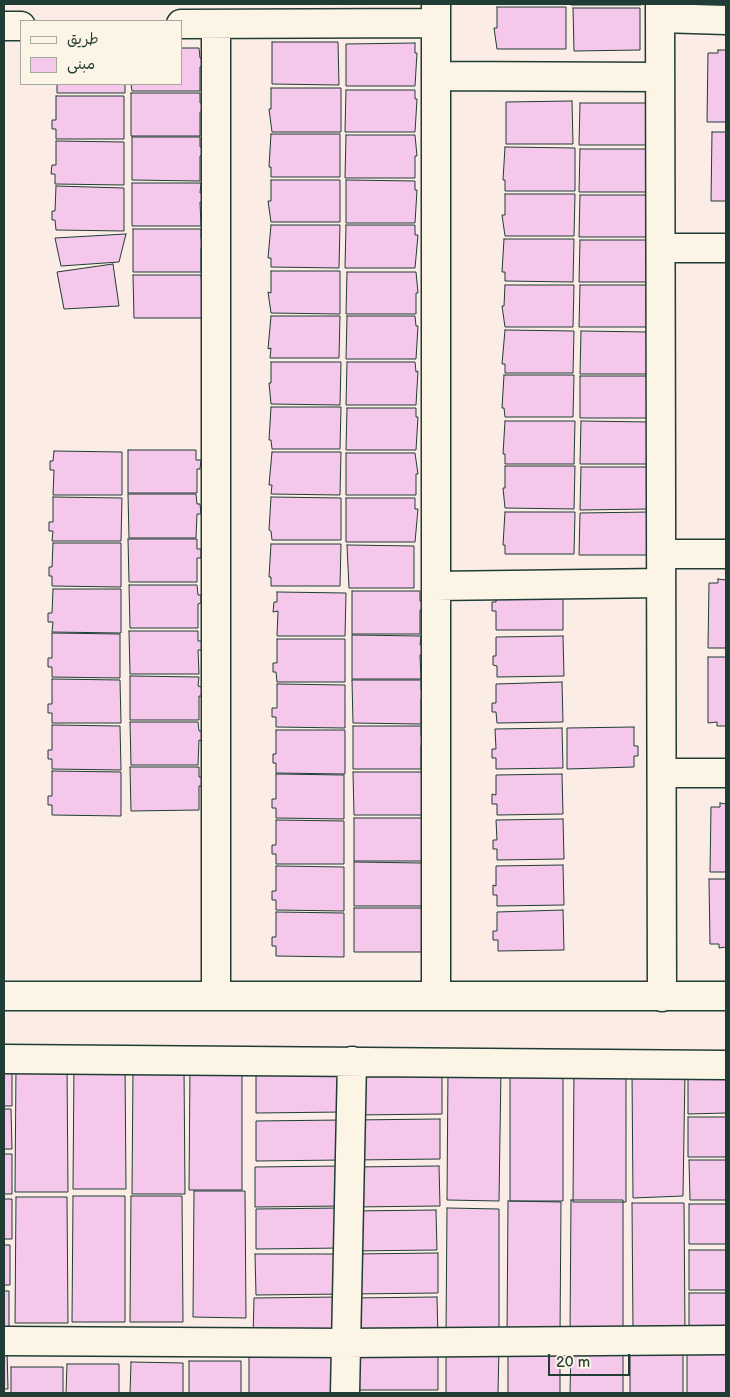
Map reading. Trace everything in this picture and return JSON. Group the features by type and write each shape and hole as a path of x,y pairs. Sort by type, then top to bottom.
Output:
{"street":[{"path":"662,997 660,11 726,20"},
{"path":"182,24 436,13 436,996"},
{"path":"216,24 216,995"},
{"path":"4,26 20,26"},
{"path":"436,76 660,77"},
{"path":"661,248 726,248"},
{"path":"661,554 726,554"},
{"path":"436,586 661,583"},
{"path":"662,773 726,773"},
{"path":"4,996 726,996"},
{"path":"4,1059 726,1065"},
{"path":"345,1393 352,1061"},
{"path":"4,1341 345,1343 726,1340"}],"building":[{"path":"641,4 641,5 571,5"},
{"path":"497,7 566,7 566,49 497,49 494,28 497,28"},
{"path":"573,8 640,8 640,50 574,51"},
{"path":"272,42 338,42 339,85 272,84"},
{"path":"415,43 415,53 417,53 415,86 346,86 346,44"},
{"path":"182,48 199,48 200,58 203,58 203,67 200,67 200,91 132,91 131,85 182,85"},
{"path":"718,50 726,50 726,122 707,122 708,53 718,53"},
{"path":"57,85 125,85 125,93 57,93"},
{"path":"271,88 341,88 341,132 272,132 269,109 271,109"},
{"path":"346,90 415,90 415,99 417,99 415,132 345,132"},
{"path":"131,93 200,93 200,103 204,103 204,112 200,112 200,136 131,136"},
{"path":"56,96 124,96 124,139 56,139 56,129 52,129 52,120 56,120"},
{"path":"572,101 573,144 506,144 506,102"},
{"path":"580,103 649,103 649,145 579,145"},
{"path":"712,132 726,132 726,201 711,201"},
{"path":"271,134 340,134 340,177 271,177 271,167 269,167"},
{"path":"346,135 415,135 417,156 415,156 415,178 345,178"},
{"path":"132,137 200,137 200,147 204,147 204,156 200,156 200,181 132,180"},
{"path":"56,141 124,142 124,185 55,184 55,174 51,174 52,165 56,165"},
{"path":"505,147 575,148 575,191 505,191 505,180 503,180"},
{"path":"580,149 649,149 649,192 579,192"},
{"path":"271,180 340,180 340,222 271,222 268,201 271,201"},
{"path":"346,180 415,181 415,190 417,190 415,223 346,223"},
{"path":"132,183 201,183 200,193 204,193 204,202 200,202 201,226 132,226"},
{"path":"56,186 124,188 124,231 56,230 55,220 52,220 52,211 55,211"},
{"path":"505,194 575,194 574,236 505,236 502,215 505,215"},
{"path":"580,195 649,195 649,237 579,237"},
{"path":"271,225 340,225 339,268 271,267 271,258 268,258"},
{"path":"346,225 415,225 415,235 418,235 415,268 345,268"},
{"path":"133,229 201,229 201,239 205,239 205,248 201,248 201,272 133,272"},
{"path":"126,234 119,262 61,266 55,238"},
{"path":"504,239 574,239 573,282 505,281 505,272 502,272"},
{"path":"580,240 649,240 649,282 579,282"},
{"path":"113,264 119,306 64,309 57,272"},
{"path":"271,271 340,271 340,314 271,313 268,292 271,293"},
{"path":"347,272 416,272 418,293 416,293 416,314 346,314"},
{"path":"133,275 201,275 202,285 205,284 205,293 202,294 202,318 134,318"},
{"path":"505,285 574,285 573,327 505,327 502,306 504,306"},
{"path":"580,285 649,285 649,327 579,327"},
{"path":"271,316 340,316 339,358 270,358 271,348 268,349"},
{"path":"347,316 415,316 416,326 418,326 416,359 346,359"},
{"path":"505,330 574,331 573,373 505,373 505,364 502,364"},
{"path":"581,331 649,332 650,374 580,374"},
{"path":"271,362 341,362 340,405 271,404 269,383 271,383"},
{"path":"347,362 415,362 416,372 418,371 416,405 346,405"},
{"path":"504,375 574,375 573,417 505,417 504,408 502,408"},
{"path":"580,376 649,376 649,418 580,418"},
{"path":"271,407 341,407 340,449 272,449 271,440 269,440"},
{"path":"347,408 416,408 416,417 418,417 416,450 346,450"},
{"path":"505,421 575,421 574,464 505,464 505,454 503,454"},
{"path":"581,421 649,422 650,464 580,464"},
{"path":"128,450 196,450 196,460 201,460 200,469 197,469 197,493 128,493"},
{"path":"54,451 122,452 122,495 53,495 54,470 50,470 50,461 53,461"},
{"path":"272,452 341,452 340,495 271,494 272,485 269,485"},
{"path":"346,453 415,453 418,474 416,474 416,495 346,495"},
{"path":"505,466 575,466 574,509 505,508 503,488 505,488"},
{"path":"581,467 650,467 650,509 580,510"},
{"path":"128,494 196,494 201,514 197,514 196,538 129,538"},
{"path":"53,497 122,498 121,541 52,541 53,531 49,531 49,522 53,522"},
{"path":"271,497 341,498 341,540 272,540 271,531 269,530"},
{"path":"346,498 415,498 415,509 418,509 415,542 346,542"},
{"path":"505,512 575,512 574,554 505,554 505,545 503,545"},
{"path":"649,512 649,555 579,555 580,513"},
{"path":"128,539 197,539 197,549 201,549 201,558 197,558 197,582 129,582"},
{"path":"53,543 121,543 121,587 52,586 52,576 49,576 49,567 52,567"},
{"path":"271,544 341,544 340,586 271,586 271,577 269,577"},
{"path":"347,545 414,546 414,588 349,588"},
{"path":"718,579 726,580 726,648 708,648 709,583 718,583"},
{"path":"129,585 197,585 198,595 201,595 201,603 198,604 198,628 130,628"},
{"path":"53,589 121,589 121,633 52,632 53,622 48,622 48,613 52,613"},
{"path":"563,590 563,630 496,630 496,611 492,611 492,602 496,602 496,591"},
{"path":"352,591 420,591 420,601 424,601 424,610 420,610 420,634 352,634"},
{"path":"277,592 346,593 345,636 277,636 278,611 273,612 274,602 277,602"},
{"path":"129,631 198,631 198,641 202,641 202,650 198,650 199,674 130,674"},
{"path":"52,633 120,634 120,678 52,677 52,667 48,667 48,658 52,658"},
{"path":"352,635 421,636 420,645 424,646 425,655 420,655 421,679 352,679"},
{"path":"563,636 564,676 497,677 497,666 493,665 493,656 496,656 496,637"},
{"path":"277,639 345,639 345,682 277,682 276,672 273,672 273,663 277,663"},
{"path":"708,657 726,657 726,726 717,726 717,722 708,723"},
{"path":"130,676 199,677 198,686 202,687 202,696 199,696 199,720 130,720"},
{"path":"52,679 120,680 121,723 52,723 52,713 48,713 48,704 52,704"},
{"path":"352,680 421,680 421,690 425,690 425,699 421,699 421,724 353,723"},
{"path":"562,682 563,722 497,723 496,712 492,712 492,703 496,703 496,684"},
{"path":"277,684 345,685 345,728 276,727 276,717 272,717 272,708 277,708"},
{"path":"130,722 198,722 199,731 202,731 202,741 199,740 198,765 131,765"},
{"path":"52,725 120,726 121,770 52,769 52,759 48,759 48,750 52,750"},
{"path":"353,726 421,726 421,736 425,735 425,745 421,745 421,769 353,769"},
{"path":"634,727 634,746 638,746 638,756 634,756 634,767 567,769 567,728"},
{"path":"562,728 563,768 496,769 496,758 492,758 492,749 496,749 495,729"},
{"path":"276,730 345,730 345,774 276,773 276,763 273,763 273,754 276,754"},
{"path":"130,767 199,767 199,777 202,777 202,786 199,786 199,810 131,811"},
{"path":"52,771 121,772 121,816 52,815 52,805 48,805 48,796 52,796"},
{"path":"353,772 422,772 422,782 426,782 426,791 422,791 422,815 354,815"},
{"path":"276,774 344,775 344,819 276,818 276,808 272,808 272,799 276,799"},
{"path":"562,774 563,814 497,815 497,804 492,804 492,794 496,795 496,775"},
{"path":"720,803 726,804 726,872 710,872 711,807 720,807"},
{"path":"354,818 422,818 422,828 426,828 422,861 354,861"},
{"path":"563,819 564,859 497,860 497,849 493,849 493,840 497,840 496,820"},
{"path":"276,820 344,821 344,864 276,864 276,854 272,854 272,845 276,845"},
{"path":"354,862 422,863 422,906 354,906"},
{"path":"563,865 564,905 497,906 497,895 493,895 493,885 496,886 496,866"},
{"path":"276,866 344,867 344,911 276,910 276,900 272,900 272,891 276,891"},
{"path":"709,879 726,879 726,947 719,948 719,944 710,944"},
{"path":"354,908 423,908 422,952 354,952"},
{"path":"563,910 564,950 498,951 498,940 493,940 493,931 497,931 497,912"},
{"path":"276,912 344,913 344,957 276,956 276,946 272,946 272,937 276,937"},
{"path":"74,1063 125,1063 126,1189 73,1189"},
{"path":"190,1064 242,1064 242,1190 189,1190"},
{"path":"4,1066 12,1066 12,1106 4,1106"},
{"path":"16,1066 67,1066 68,1192 15,1192"},
{"path":"510,1067 563,1067 563,1201 510,1201"},
{"path":"133,1068 184,1068 185,1194 132,1194"},
{"path":"574,1068 626,1068 626,1202 573,1202"},
{"path":"501,1069 499,1201 447,1200 448,1070"},
{"path":"632,1071 685,1071 683,1196 633,1198"},
{"path":"342,1072 342,1112 256,1113 256,1073"},
{"path":"726,1073 726,1113 688,1114 688,1074"},
{"path":"442,1074 442,1114 356,1115 355,1075"},
{"path":"4,1109 11,1109 12,1149 4,1149"},
{"path":"688,1117 726,1117 726,1157 688,1157"},
{"path":"440,1119 440,1159 354,1160 353,1120"},
{"path":"343,1120 343,1160 256,1161 256,1121"},
{"path":"4,1154 12,1154 12,1194 4,1194"},
{"path":"689,1160 726,1160 726,1200 690,1200"},
{"path":"342,1166 342,1206 255,1207 255,1167"},
{"path":"439,1166 440,1206 353,1207 353,1167"},
{"path":"194,1191 245,1191 246,1318 193,1317"},
{"path":"73,1196 125,1196 125,1322 72,1322"},
{"path":"131,1196 182,1196 183,1322 130,1322"},
{"path":"16,1197 67,1197 68,1323 15,1323"},
{"path":"4,1199 12,1199 12,1239 4,1239"},
{"path":"571,1200 623,1200 623,1334 570,1334"},
{"path":"508,1201 561,1202 560,1336 507,1336"},
{"path":"632,1203 684,1203 685,1332 633,1331"},
{"path":"689,1204 726,1204 726,1244 689,1244"},
{"path":"342,1208 343,1248 256,1249 256,1209"},
{"path":"447,1208 499,1209 499,1335 446,1334"},
{"path":"436,1210 437,1250 350,1251 350,1211"},
{"path":"4,1245 10,1245 10,1285 4,1285"},
{"path":"689,1250 726,1250 726,1290 689,1290"},
{"path":"438,1253 438,1293 351,1294 351,1254"},
{"path":"255,1254 342,1254 342,1294 256,1295"},
{"path":"4,1291 9,1291 9,1331 4,1331"},
{"path":"689,1293 726,1293 726,1332 689,1333"},
{"path":"340,1297 340,1337 253,1338 254,1298"},
{"path":"437,1297 438,1337 351,1338 350,1298"},
{"path":"446,1348 499,1348 498,1393 446,1393"},
{"path":"4,1349 7,1349 8,1389 4,1389"},
{"path":"508,1349 560,1349 560,1393 508,1393"},
{"path":"571,1349 623,1350 623,1393 570,1393"},
{"path":"351,1350 438,1350 438,1390 351,1390"},
{"path":"630,1352 683,1352 683,1393 630,1393"},
{"path":"687,1353 726,1353 726,1393 687,1393"},
{"path":"249,1356 335,1356 336,1393 249,1393"},
{"path":"189,1361 241,1361 241,1393 189,1393"},
{"path":"131,1362 183,1363 183,1393 130,1393"},
{"path":"67,1364 119,1364 119,1393 66,1393"},
{"path":"11,1367 63,1367 63,1393 11,1393"}]}
